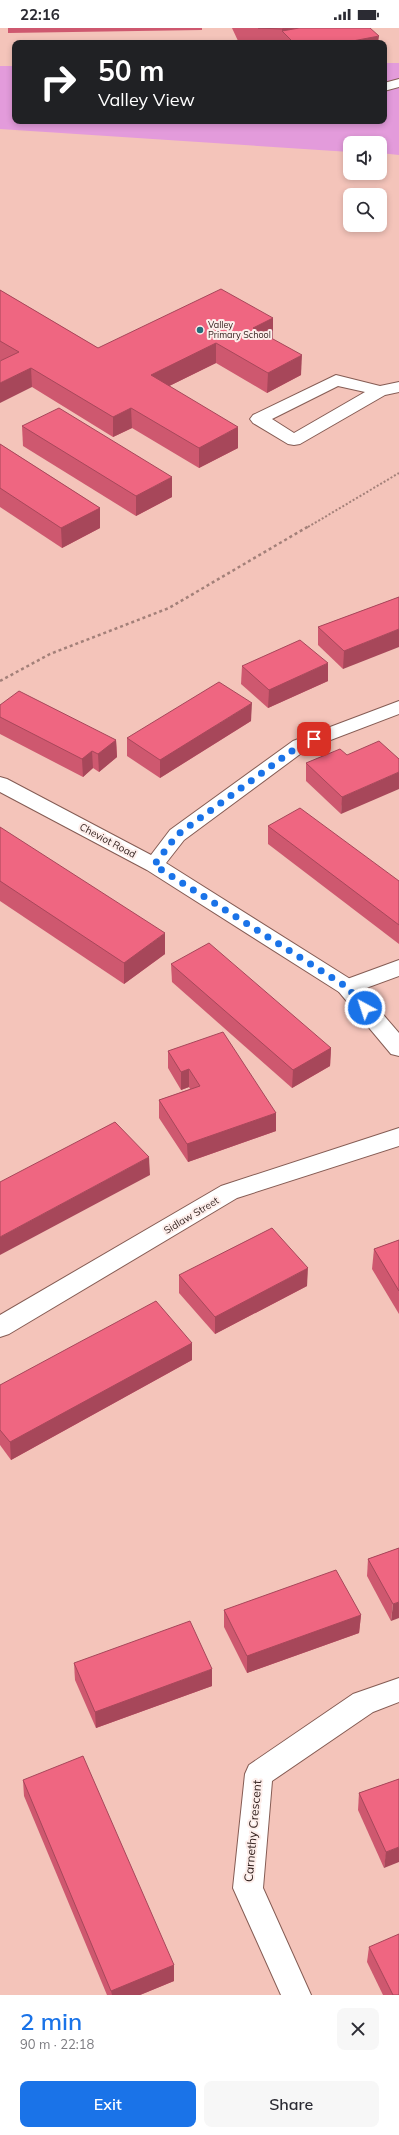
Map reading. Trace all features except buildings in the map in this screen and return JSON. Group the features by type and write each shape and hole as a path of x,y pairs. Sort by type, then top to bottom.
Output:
{"street":[{"path":"387,86 399,83"},
{"path":"380,391 336,380 259,419 294,440 380,391 399,387"},
{"path":"154,865 177,835 300,745 399,706"},
{"name":"Cheviot Road","path":"0,784 154,865 347,987 399,1048"},
{"path":"347,987 399,968"},
{"name":"Sidlaw Street","path":"0,1327 229,1192 399,1137"},
{"name":"Carnethy Crescent","path":"296,1995 248,1888 259,1774 363,1703 399,1690"}],"path":[{"path":"0,680 50,654 169,608 399,473"}],"shaded area":[{"path":"387,63 399,63 399,155 387,154 387,136 343,136 343,152 0,129 0,66 12,66 12,124 387,124"}],"place":[{"name":"Valley Primary School","path":"200,330"}],"route":[{"path":"314,739 300,745 177,835 154,865 347,987 365,1008"}]}
